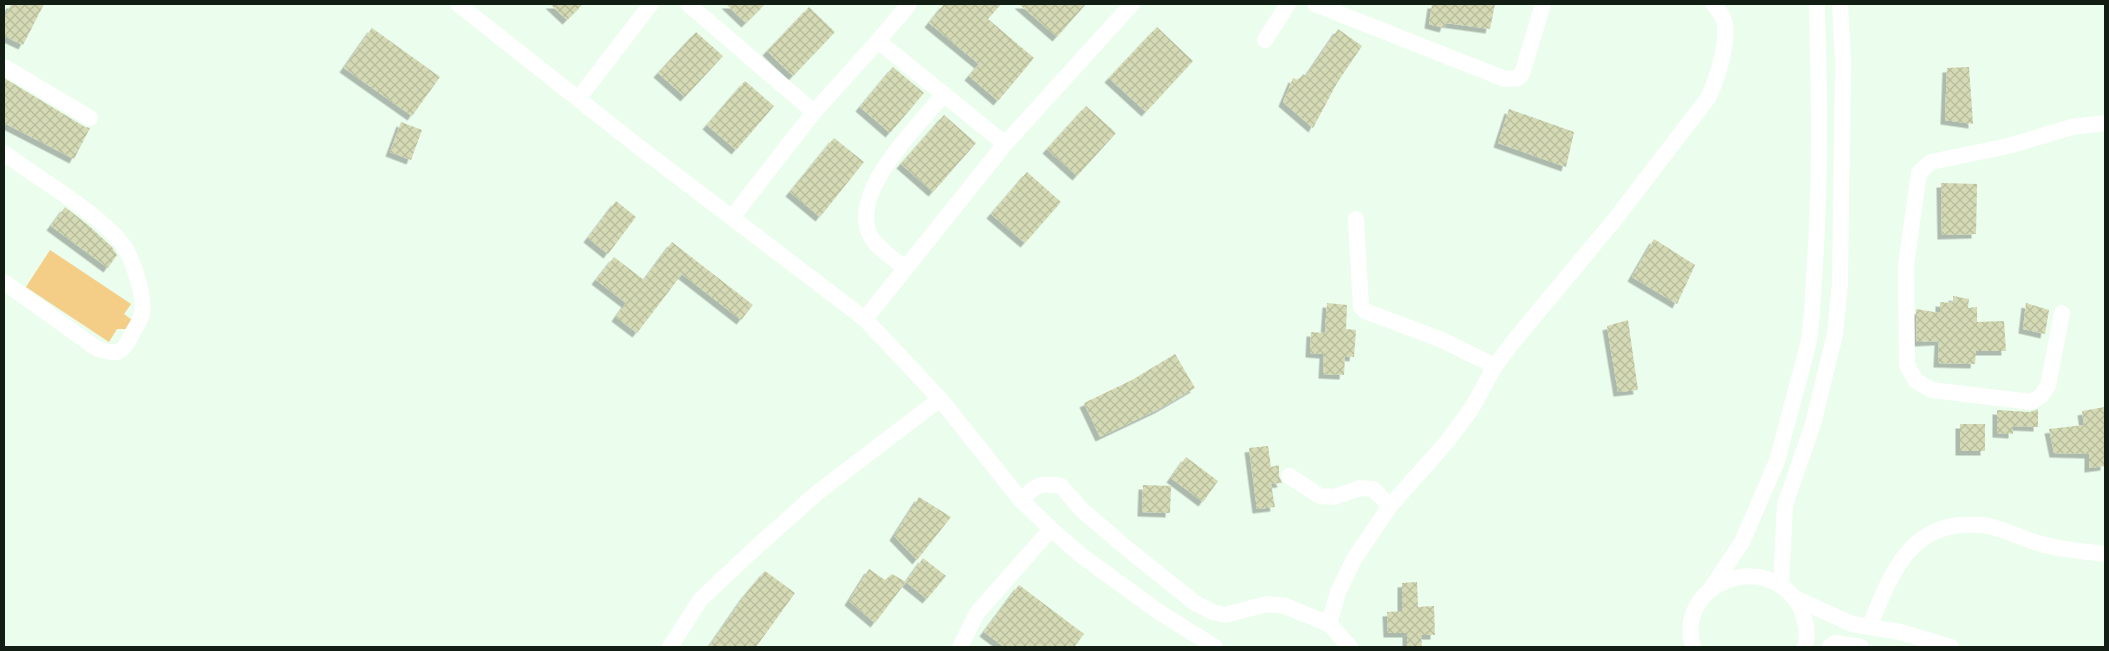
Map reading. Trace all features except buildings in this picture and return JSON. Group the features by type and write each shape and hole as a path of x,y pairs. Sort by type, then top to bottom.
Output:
{"street":[{"path":"458,4 578,99 865,319 940,399 1021,500 1051,529 1082,556 1159,612 1215,647"},
{"path":"578,99 651,4"},
{"path":"688,4 814,112"},
{"path":"733,216 814,112 909,4"},
{"path":"865,319 1005,144 1132,4"},
{"path":"1265,40 1288,4"},
{"path":"1315,4 1505,79 1518,78 1522,74 1543,4"},
{"path":"1329,624 1338,592 1354,559 1390,506 1446,443 1472,408 1495,366 1513,342 1616,218 1708,98 1715,84 1725,40 1725,23 1719,10 1713,4"},
{"path":"1690,645 1692,622 1698,604 1710,590 1742,542 1777,461 1808,345 1811,328 1817,232 1819,124 1817,4"},
{"path":"1781,585 1785,505 1813,424 1835,334 1840,283 1842,62 1840,4"},
{"path":"878,41 1005,144"},
{"path":"4,67 90,118"},
{"path":"905,268 879,246 871,236 867,220 867,200 883,169 944,94"},
{"path":"2062,313 2048,386 2041,396 2031,402 1932,390 1916,381 1907,365 1906,265 1919,173 1931,162 2008,146 2072,127 2105,123"},
{"path":"4,153 98,220 121,243 141,290 142,314 126,346 119,352 110,353 96,348 4,282"},
{"path":"1356,219 1361,307 1365,311 1442,340 1495,366"},
{"path":"670,647 700,600 752,551 817,493 940,399"},
{"path":"1288,476 1320,496 1334,497 1360,488 1372,489 1390,506"},
{"path":"1021,500 1034,487 1046,483 1061,486 1082,510 1195,603 1225,615 1268,604 1285,606 1329,624 1350,647"},
{"path":"1870,625 1887,583 1900,560 1916,543 1933,531 1951,526 1981,525 2043,545 2105,554"},
{"path":"960,647 977,613 1051,529"},
{"path":"1710,590 1726,579 1745,575 1764,577 1781,585 1795,598 1805,616 1808,638 1805,647"},
{"path":"1795,598 1852,624 1870,625 1951,647"},
{"path":"1829,647 1835,643 1861,647"}],"shaded area":[{"path":"50,250 131,304 124,314 132,320 129,329 117,329 109,342 26,287"}]}
